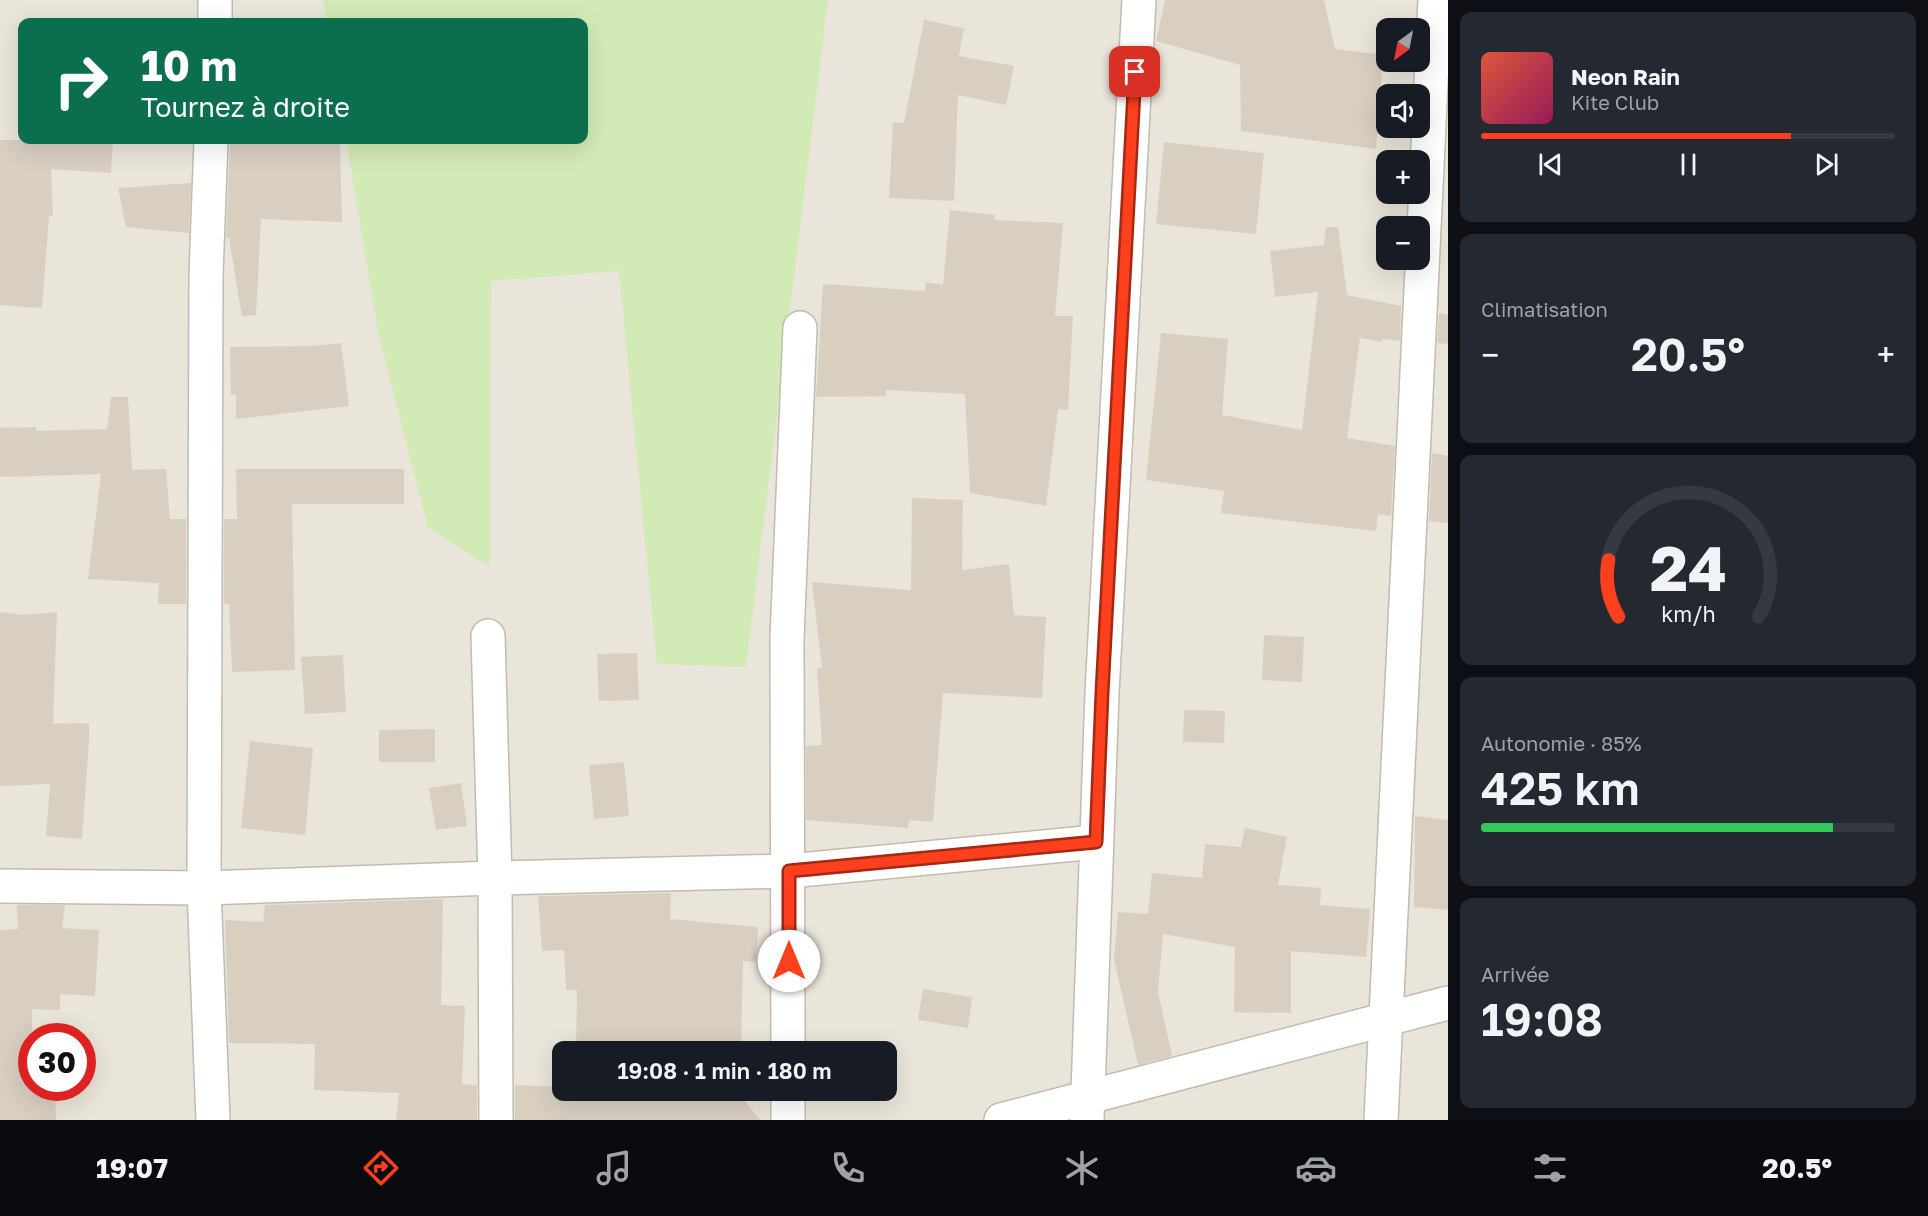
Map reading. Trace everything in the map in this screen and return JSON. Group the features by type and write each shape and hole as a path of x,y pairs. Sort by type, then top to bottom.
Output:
{"street":[{"path":"215,0 215,18"},
{"path":"1088,1109 1102,693 1139,0"},
{"path":"1381,1120 1435,0"},
{"path":"211,144 206,275 204,888 213,1120"},
{"path":"788,1041 788,638 800,328"},
{"path":"488,636 495,878 496,1120"},
{"path":"0,886 204,888 789,871 1096,842"},
{"path":"1001,1120 1088,1109 1448,1003"},
{"path":"788,1101 788,1120"}],"shaded area":[{"path":"0,0 1448,0 1448,1120 0,1120"}],"green space":[{"path":"323,0 828,0 746,667 657,664 619,271 491,281 490,567 428,528 378,332 347,144 588,144 588,18 326,18"}],"building":[{"path":"1165,0 1324,0 1335,49 1376,54 1376,72 1382,72 1381,84 1376,84 1376,149 1241,131 1240,65 1156,41"},
{"path":"924,20 964,28 959,56 1014,66 1006,105 958,95 954,201 889,198 893,122 904,123"},
{"path":"0,140 18,140 18,144 113,144 111,173 51,169 53,216 49,216 42,308 0,305"},
{"path":"1164,142 1264,153 1256,234 1156,224"},
{"path":"230,144 340,144 342,222 261,219 256,315 242,316 229,238 226,237"},
{"path":"191,183 189,233 126,227 118,188"},
{"path":"950,210 995,215 995,220 1063,223 1055,316 1073,316 1068,410 1058,409 1046,506 970,493 965,394 886,390 886,396 816,397 823,284 925,291 926,282 943,285"},
{"path":"1326,227 1338,227 1347,295 1401,306 1400,341 1382,339 1382,342 1360,338 1347,438 1395,446 1391,516 1378,514 1376,531 1221,513 1224,491 1146,480 1161,333 1228,339 1222,415 1302,430 1318,292 1275,297 1270,251 1324,245"},
{"path":"1439,313 1448,315 1448,344 1437,343"},
{"path":"341,343 349,406 236,419 236,395 231,395 230,347 312,346"},
{"path":"111,397 128,397 132,470 166,469 170,519 186,519 186,604 158,604 159,583 88,579 101,474 0,477 0,428 36,427 36,431 107,429"},
{"path":"1432,453 1448,456 1448,523 1429,521"},
{"path":"236,469 404,469 404,504 292,504 295,670 232,672 229,604 224,604 224,519 237,519"},
{"path":"912,498 963,500 962,570 1009,564 1014,615 1046,617 1042,698 943,693 933,822 909,820 908,828 806,820 806,746 822,745 817,668 822,668 812,582 911,590"},
{"path":"0,612 22,615 57,612 53,724 89,723 82,839 46,836 50,784 0,786"},
{"path":"1264,635 1304,637 1302,682 1262,680"},
{"path":"637,653 639,700 599,701 597,654"},
{"path":"343,655 346,712 305,714 301,657"},
{"path":"1184,710 1225,711 1224,743 1183,742"},
{"path":"435,729 435,762 379,762 379,730"},
{"path":"250,741 313,748 305,835 241,828"},
{"path":"624,762 629,816 594,819 589,765"},
{"path":"461,783 467,826 436,830 429,788"},
{"path":"1415,816 1448,820 1448,910 1414,907"},
{"path":"1245,828 1287,837 1278,885 1321,888 1320,905 1370,909 1366,957 1291,951 1291,1013 1234,1012 1235,947 1163,934 1158,992 1172,1056 1138,1065 1114,959 1118,912 1148,914 1152,873 1202,878 1205,844 1241,847"},
{"path":"671,893 670,919 758,927 756,962 743,961 741,1041 576,1041 577,990 566,990 564,950 542,951 538,896"},
{"path":"443,899 441,1005 465,1006 462,1084 477,1085 477,1120 396,1120 399,1093 314,1090 315,1044 229,1043 225,920 263,922 265,905"},
{"path":"17,905 65,905 62,928 99,930 95,996 60,994 60,1010 32,1009 32,1023 18,1023 18,1101 55,1101 56,1120 0,1120 0,930 18,929"},
{"path":"923,989 972,997 968,1028 918,1020"},
{"path":"515,1085 552,1087 552,1101 745,1101 760,1120 515,1120"}],"route":[{"path":"789,961 789,871 1096,842 1135,72"}]}
